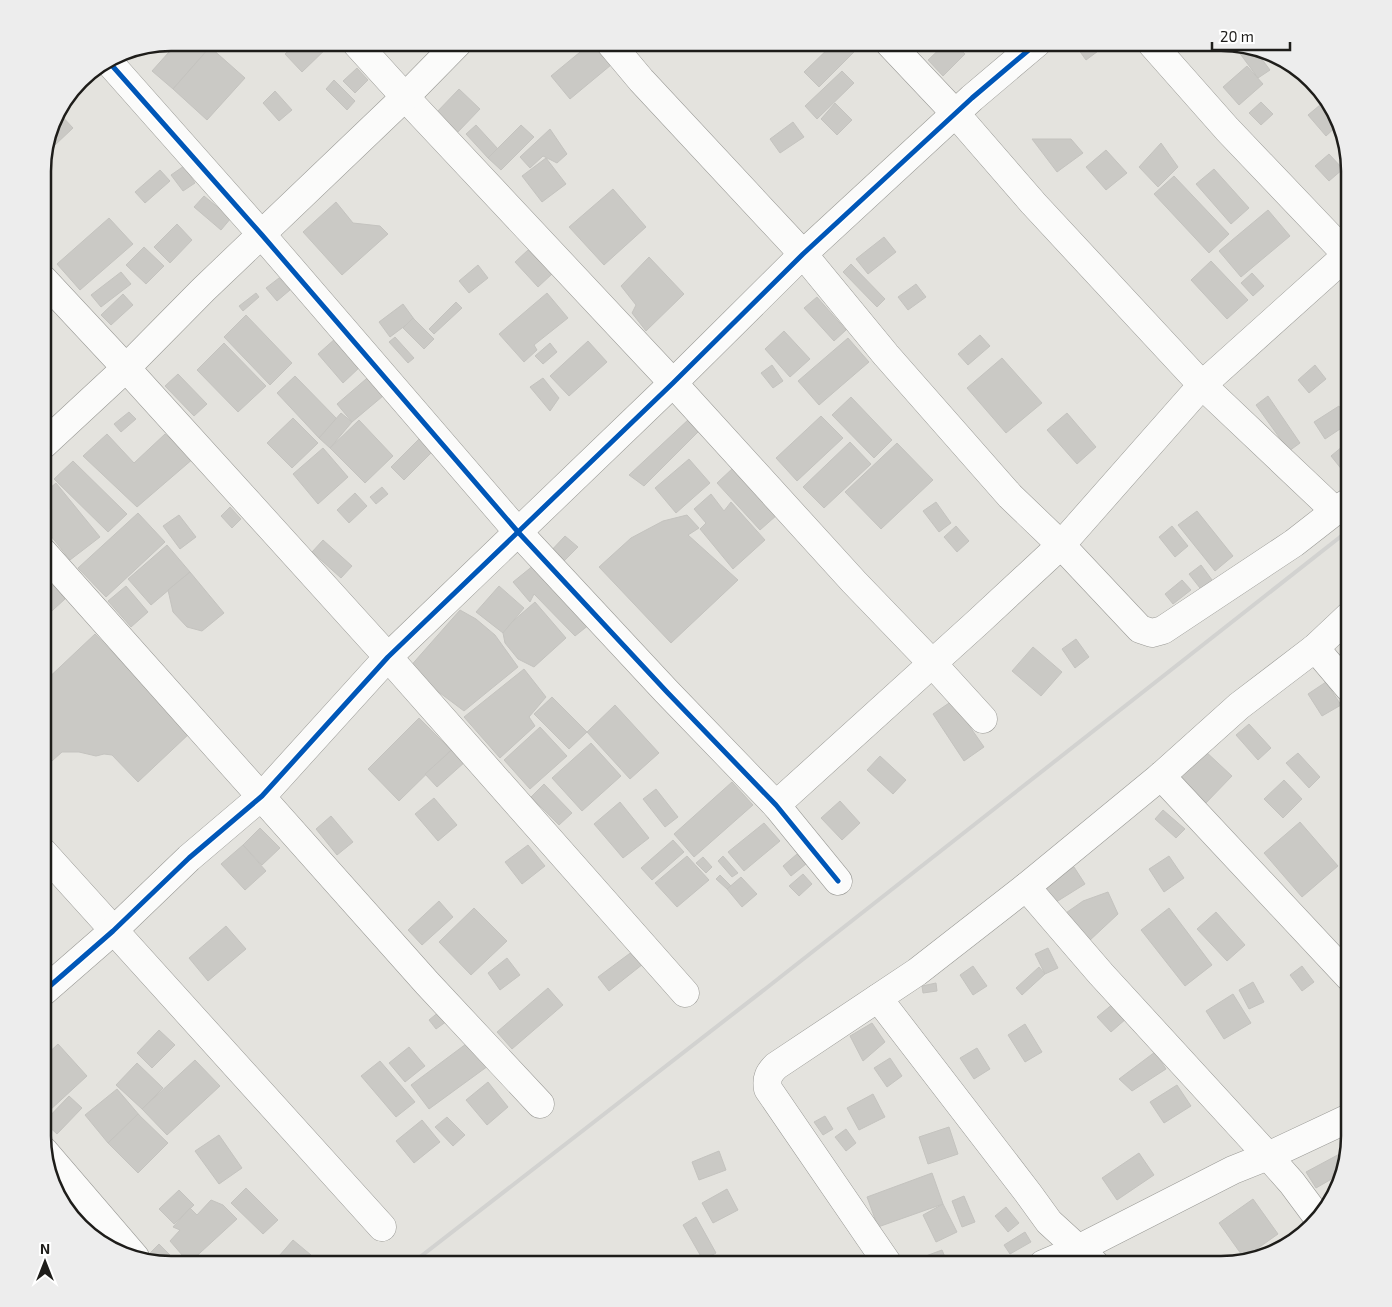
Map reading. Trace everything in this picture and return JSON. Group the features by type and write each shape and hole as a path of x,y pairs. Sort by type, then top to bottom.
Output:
{"street":[{"path":"364,51 673,383 854,582 983,719"},
{"path":"52,437 126,368 203,290 405,97 450,51"},
{"path":"617,51 641,80 803,254 886,355 1010,496 1061,545 1140,629 1152,633 1163,630 1294,543 1340,507"},
{"path":"897,51 955,113 1033,203 1202,385 1340,505"},
{"path":"52,984 113,931 189,858 262,796 388,657 673,383 803,254 955,113 1028,51"},
{"path":"1158,51 1227,129 1340,247"},
{"path":"113,67 262,235 518,532 666,691 776,805 838,881"},
{"path":"776,805 1061,545 1202,385 1340,262"},
{"path":"52,289 388,657 685,993"},
{"path":"52,562 427,982 540,1104"},
{"path":"883,1256 768,1088 766,1080 770,1072 776,1066 917,972 1026,887 1161,776 1239,706 1315,648 1340,624"},
{"path":"1315,648 1341,678"},
{"path":"1161,776 1341,967"},
{"path":"52,862 382,1227"},
{"path":"1026,887 1101,974 1292,1183 1313,1212"},
{"path":"878,998 1049,1222 1086,1256"},
{"path":"1089,1256 1233,1170 1341,1122"},
{"path":"55,1163 128,1248"}],"building":[{"path":"170,51 206,51 173,89 152,71"},
{"path":"206,51 215,51 245,78 207,120 173,89"},
{"path":"288,51 324,51 302,72 285,54"},
{"path":"581,51 598,51 611,65 570,99 551,76"},
{"path":"826,51 854,52 819,87 804,72"},
{"path":"938,51 962,51 965,54 943,76 928,60"},
{"path":"1080,51 1098,51 1086,60"},
{"path":"1240,53 1261,58 1270,70 1258,78"},
{"path":"1247,66 1263,84 1239,105 1223,87"},
{"path":"357,68 368,80 355,93 343,81"},
{"path":"842,71 854,83 817,119 805,106"},
{"path":"334,80 355,101 347,110 326,89"},
{"path":"459,89 480,109 457,133 436,113"},
{"path":"275,91 292,110 279,121 263,103"},
{"path":"1261,102 1273,114 1261,125 1249,113"},
{"path":"835,103 852,120 837,135 821,119"},
{"path":"1320,105 1333,129 1326,136 1308,115"},
{"path":"64,118 73,128 55,145 55,141"},
{"path":"793,122 804,137 780,153 770,139"},
{"path":"476,125 498,149 488,158 466,134"},
{"path":"521,125 534,137 501,170 488,158"},
{"path":"550,129 567,154 557,163 543,156 530,168 520,157"},
{"path":"1032,139 1071,139 1083,153 1057,172"},
{"path":"1161,143 1178,167 1158,187 1139,167"},
{"path":"1106,150 1127,173 1106,190 1086,167"},
{"path":"1329,154 1340,166 1340,172 1329,181 1315,166"},
{"path":"546,158 566,184 542,202 522,176"},
{"path":"184,166 195,183 183,191 171,175"},
{"path":"1214,169 1249,208 1231,224 1196,184"},
{"path":"160,170 170,181 145,203 135,192"},
{"path":"1174,176 1229,234 1209,253 1154,194"},
{"path":"613,189 646,227 604,265 569,227"},
{"path":"204,196 231,218 221,230 194,207"},
{"path":"336,202 353,223 380,226 388,234 342,275 303,232"},
{"path":"1268,210 1290,236 1241,277 1219,251"},
{"path":"109,218 133,244 80,290 57,264"},
{"path":"177,224 192,240 170,263 154,247"},
{"path":"884,237 896,252 868,274 856,259"},
{"path":"144,247 164,266 146,284 126,265"},
{"path":"528,250 552,274 538,287 515,262"},
{"path":"649,257 684,294 646,331 632,313 636,305 621,286"},
{"path":"1211,261 1248,300 1227,319 1191,280"},
{"path":"851,264 885,299 877,307 843,272"},
{"path":"478,265 488,278 469,293 459,281"},
{"path":"121,272 131,284 101,307 91,295"},
{"path":"1252,273 1264,286 1253,296 1241,283"},
{"path":"279,278 290,290 277,301 266,288"},
{"path":"916,284 926,297 908,310 898,297"},
{"path":"256,293 259,297 243,311 239,306"},
{"path":"547,293 568,318 534,345 537,350 524,362 499,334"},
{"path":"123,294 133,305 111,325 101,315"},
{"path":"817,297 846,330 834,341 804,308"},
{"path":"456,302 462,308 434,334 429,329"},
{"path":"403,304 414,319 390,337 379,322"},
{"path":"246,315 292,363 270,385 224,337"},
{"path":"413,318 434,339 424,349 403,328"},
{"path":"784,331 810,359 790,377 765,349"},
{"path":"980,335 990,346 968,365 958,354"},
{"path":"395,337 414,358 408,363 389,342"},
{"path":"336,338 361,366 343,383 318,354"},
{"path":"848,338 869,362 819,405 798,381"},
{"path":"588,341 607,362 569,396 550,376"},
{"path":"224,343 266,386 238,412 197,370"},
{"path":"550,343 557,352 543,364 535,356"},
{"path":"1002,358 1042,403 1006,433 967,388"},
{"path":"772,365 783,381 773,388 761,373"},
{"path":"1315,365 1326,379 1309,393 1298,380"},
{"path":"373,373 389,391 352,422 337,404"},
{"path":"178,374 207,404 194,416 165,386"},
{"path":"295,376 338,420 319,438 277,393"},
{"path":"543,378 559,398 550,411 530,387"},
{"path":"1268,396 1300,443 1289,451 1256,405"},
{"path":"851,397 892,440 874,458 832,415"},
{"path":"1339,406 1340,408 1340,429 1325,439 1314,422"},
{"path":"129,412 136,419 121,432 114,424"},
{"path":"341,413 352,422 330,448 319,438"},
{"path":"1067,413 1096,447 1077,464 1047,430"},
{"path":"821,416 843,438 797,481 776,458"},
{"path":"293,418 318,443 292,468 267,443"},
{"path":"689,419 699,431 644,486 629,475"},
{"path":"359,420 393,456 365,483 330,448"},
{"path":"107,434 134,463 165,434 194,458 137,507 83,456"},
{"path":"419,439 432,452 404,480 391,467"},
{"path":"850,442 871,464 824,508 803,487"},
{"path":"897,443 933,480 881,529 845,492"},
{"path":"323,448 348,477 318,504 293,474"},
{"path":"1340,448 1340,468 1331,456"},
{"path":"689,459 710,483 676,513 655,488"},
{"path":"73,461 127,514 108,532 54,479"},
{"path":"733,468 777,515 760,530 717,483"},
{"path":"56,483 100,537 70,560 52,537 52,486"},
{"path":"382,487 388,494 376,504 370,497"},
{"path":"355,493 367,506 349,523 337,510"},
{"path":"711,494 724,511 731,502 765,540 733,569 700,529 706,523 694,509"},
{"path":"936,502 951,523 939,532 923,511"},
{"path":"230,507 241,519 232,528 221,516"},
{"path":"1197,511 1233,556 1215,571 1178,525"},
{"path":"138,513 165,542 106,597 78,568"},
{"path":"179,515 196,537 180,549 163,526"},
{"path":"687,515 699,528 688,535 738,580 671,643 599,567 631,538 663,521"},
{"path":"956,526 969,541 957,552 944,537"},
{"path":"1172,526 1188,546 1175,557 1159,537"},
{"path":"565,536 578,547 559,566 547,555"},
{"path":"323,540 352,566 341,578 312,552"},
{"path":"167,545 190,572 151,605 128,579"},
{"path":"534,565 590,624 575,636 534,594 530,602 513,582"},
{"path":"1201,565 1218,588 1207,597 1189,574"},
{"path":"190,572 224,613 202,631 187,627 173,612 168,590"},
{"path":"1182,580 1191,590 1173,604 1165,594"},
{"path":"52,586 55,586 65,599 52,611"},
{"path":"126,586 148,612 131,627 108,601"},
{"path":"499,586 524,608 503,633 476,612"},
{"path":"535,602 566,638 534,667 518,659 505,643 503,633 513,621"},
{"path":"460,610 476,619 495,635 518,667 464,711 408,669"},
{"path":"95,634 190,733 138,782 112,755 96,756 79,752 62,752 52,761 52,675"},
{"path":"1076,639 1089,657 1075,668 1062,649"},
{"path":"1033,647 1062,672 1041,696 1012,671"},
{"path":"524,669 546,697 529,717 535,726 500,758 464,717"},
{"path":"1326,682 1341,705 1322,716 1308,694"},
{"path":"552,697 587,732 569,749 534,714"},
{"path":"952,701 984,747 964,761 933,714"},
{"path":"615,705 659,753 630,779 587,732"},
{"path":"419,718 451,750 399,801 368,769"},
{"path":"1249,724 1271,748 1258,760 1236,735"},
{"path":"540,727 567,756 530,789 504,760"},
{"path":"591,743 621,776 582,811 552,778"},
{"path":"454,748 466,761 437,787 425,774"},
{"path":"1204,750 1232,776 1204,805 1177,779"},
{"path":"1298,753 1320,777 1309,788 1286,763"},
{"path":"880,756 906,780 893,794 867,770"},
{"path":"1284,780 1302,799 1283,818 1264,799"},
{"path":"732,782 753,805 694,857 674,834"},
{"path":"544,784 572,813 559,825 531,797"},
{"path":"656,789 678,817 665,827 643,799"},
{"path":"434,798 457,825 438,841 415,814"},
{"path":"840,801 860,823 842,840 821,818"},
{"path":"620,802 649,838 623,858 594,824"},
{"path":"1163,810 1185,829 1176,838 1155,819"},
{"path":"331,816 353,842 337,855 316,829"},
{"path":"1300,822 1338,866 1302,897 1264,853"},
{"path":"764,823 780,841 744,871 728,852"},
{"path":"260,828 280,848 262,865 243,845"},
{"path":"673,840 684,852 652,880 641,868"},
{"path":"243,845 266,871 245,890 221,864"},
{"path":"528,845 545,866 522,884 505,862"},
{"path":"797,854 806,864 791,876 783,866"},
{"path":"687,856 709,880 677,907 655,883"},
{"path":"723,856 738,873 732,877 718,861"},
{"path":"1169,856 1184,878 1164,892 1149,869"},
{"path":"703,857 712,867 706,873 696,863"},
{"path":"1074,867 1085,884 1053,904 1042,887"},
{"path":"803,874 812,884 799,896 789,886"},
{"path":"720,875 731,886 727,889 716,879"},
{"path":"741,877 757,894 742,907 727,889"},
{"path":"1108,892 1118,914 1088,942 1063,915 1083,901"},
{"path":"439,901 453,917 422,945 408,930"},
{"path":"474,908 507,941 471,975 439,942"},
{"path":"1169,908 1212,965 1185,986 1141,930"},
{"path":"1216,912 1245,945 1227,961 1197,929"},
{"path":"226,926 246,949 208,981 189,958"},
{"path":"1048,948 1058,968 1045,974 1035,954"},
{"path":"633,951 643,964 609,991 598,977"},
{"path":"507,958 520,975 500,990 488,973"},
{"path":"973,966 987,986 973,995 960,975"},
{"path":"1302,966 1314,982 1302,991 1290,975"},
{"path":"1039,967 1045,974 1022,995 1016,988"},
{"path":"1253,982 1264,1002 1249,1009 1239,990"},
{"path":"936,983 937,991 923,993 922,986"},
{"path":"548,988 563,1005 512,1049 497,1032"},
{"path":"1233,994 1251,1023 1224,1039 1206,1011"},
{"path":"1114,1003 1127,1018 1111,1032 1097,1017"},
{"path":"440,1011 447,1021 436,1029 429,1020"},
{"path":"872,1023 885,1042 863,1061 850,1036"},
{"path":"1025,1024 1042,1052 1025,1062 1008,1035"},
{"path":"159,1030 175,1045 152,1068 137,1053"},
{"path":"470,1041 488,1066 429,1109 411,1085"},
{"path":"58,1044 87,1076 52,1108 52,1050"},
{"path":"409,1047 425,1066 405,1082 389,1063"},
{"path":"977,1048 990,1069 974,1079 960,1058"},
{"path":"1155,1052 1166,1069 1132,1091 1119,1079"},
{"path":"890,1058 902,1076 887,1087 874,1068"},
{"path":"195,1060 220,1086 167,1135 142,1109"},
{"path":"380,1061 415,1102 396,1117 361,1076"},
{"path":"137,1063 163,1088 142,1109 116,1085"},
{"path":"488,1082 508,1107 487,1125 466,1100"},
{"path":"1177,1085 1191,1106 1164,1123 1150,1102"},
{"path":"117,1089 140,1116 108,1143 85,1115"},
{"path":"873,1094 885,1117 859,1130 847,1108"},
{"path":"69,1096 82,1108 57,1134 52,1129 52,1114"},
{"path":"138,1114 168,1143 138,1173 108,1143"},
{"path":"825,1116 833,1129 823,1135 814,1122"},
{"path":"447,1117 465,1135 453,1146 435,1127"},
{"path":"422,1120 440,1142 414,1163 396,1141"},
{"path":"949,1127 958,1154 928,1164 919,1137"},
{"path":"846,1129 856,1143 846,1151 835,1137"},
{"path":"219,1135 242,1168 219,1184 195,1151"},
{"path":"719,1151 726,1170 699,1180 692,1162"},
{"path":"1139,1153 1154,1175 1117,1200 1102,1178"},
{"path":"1339,1154 1333,1178 1316,1188 1306,1172"},
{"path":"932,1173 943,1204 878,1227 867,1197"},
{"path":"246,1188 278,1220 263,1234 231,1203"},
{"path":"727,1189 738,1210 713,1223 702,1203"},
{"path":"179,1190 194,1205 174,1224 159,1209"},
{"path":"964,1196 975,1222 962,1227 952,1201"},
{"path":"1253,1199 1278,1234 1254,1251 1241,1254 1219,1223"},
{"path":"211,1200 223,1205 237,1219 197,1256 183,1256 170,1241 180,1230 173,1227 190,1208 197,1215"},
{"path":"943,1204 957,1232 936,1242 923,1215"},
{"path":"1006,1207 1019,1223 1008,1232 995,1216"},
{"path":"696,1217 716,1253 710,1256 701,1256 683,1225"},
{"path":"1025,1232 1031,1242 1010,1254 1004,1245"},
{"path":"293,1240 311,1255 310,1256 279,1256"},
{"path":"159,1244 171,1256 156,1255 150,1253"},
{"path":"942,1250 945,1256 926,1256"}],"railway":[{"path":"421,1256 769,986 1340,537"}],"cycle path":[{"path":"52,984 113,931 189,858 262,796 388,657 673,383 803,254 972,98 1028,51"},
{"path":"113,67 262,235 518,532 666,691 776,805 838,881"}]}
